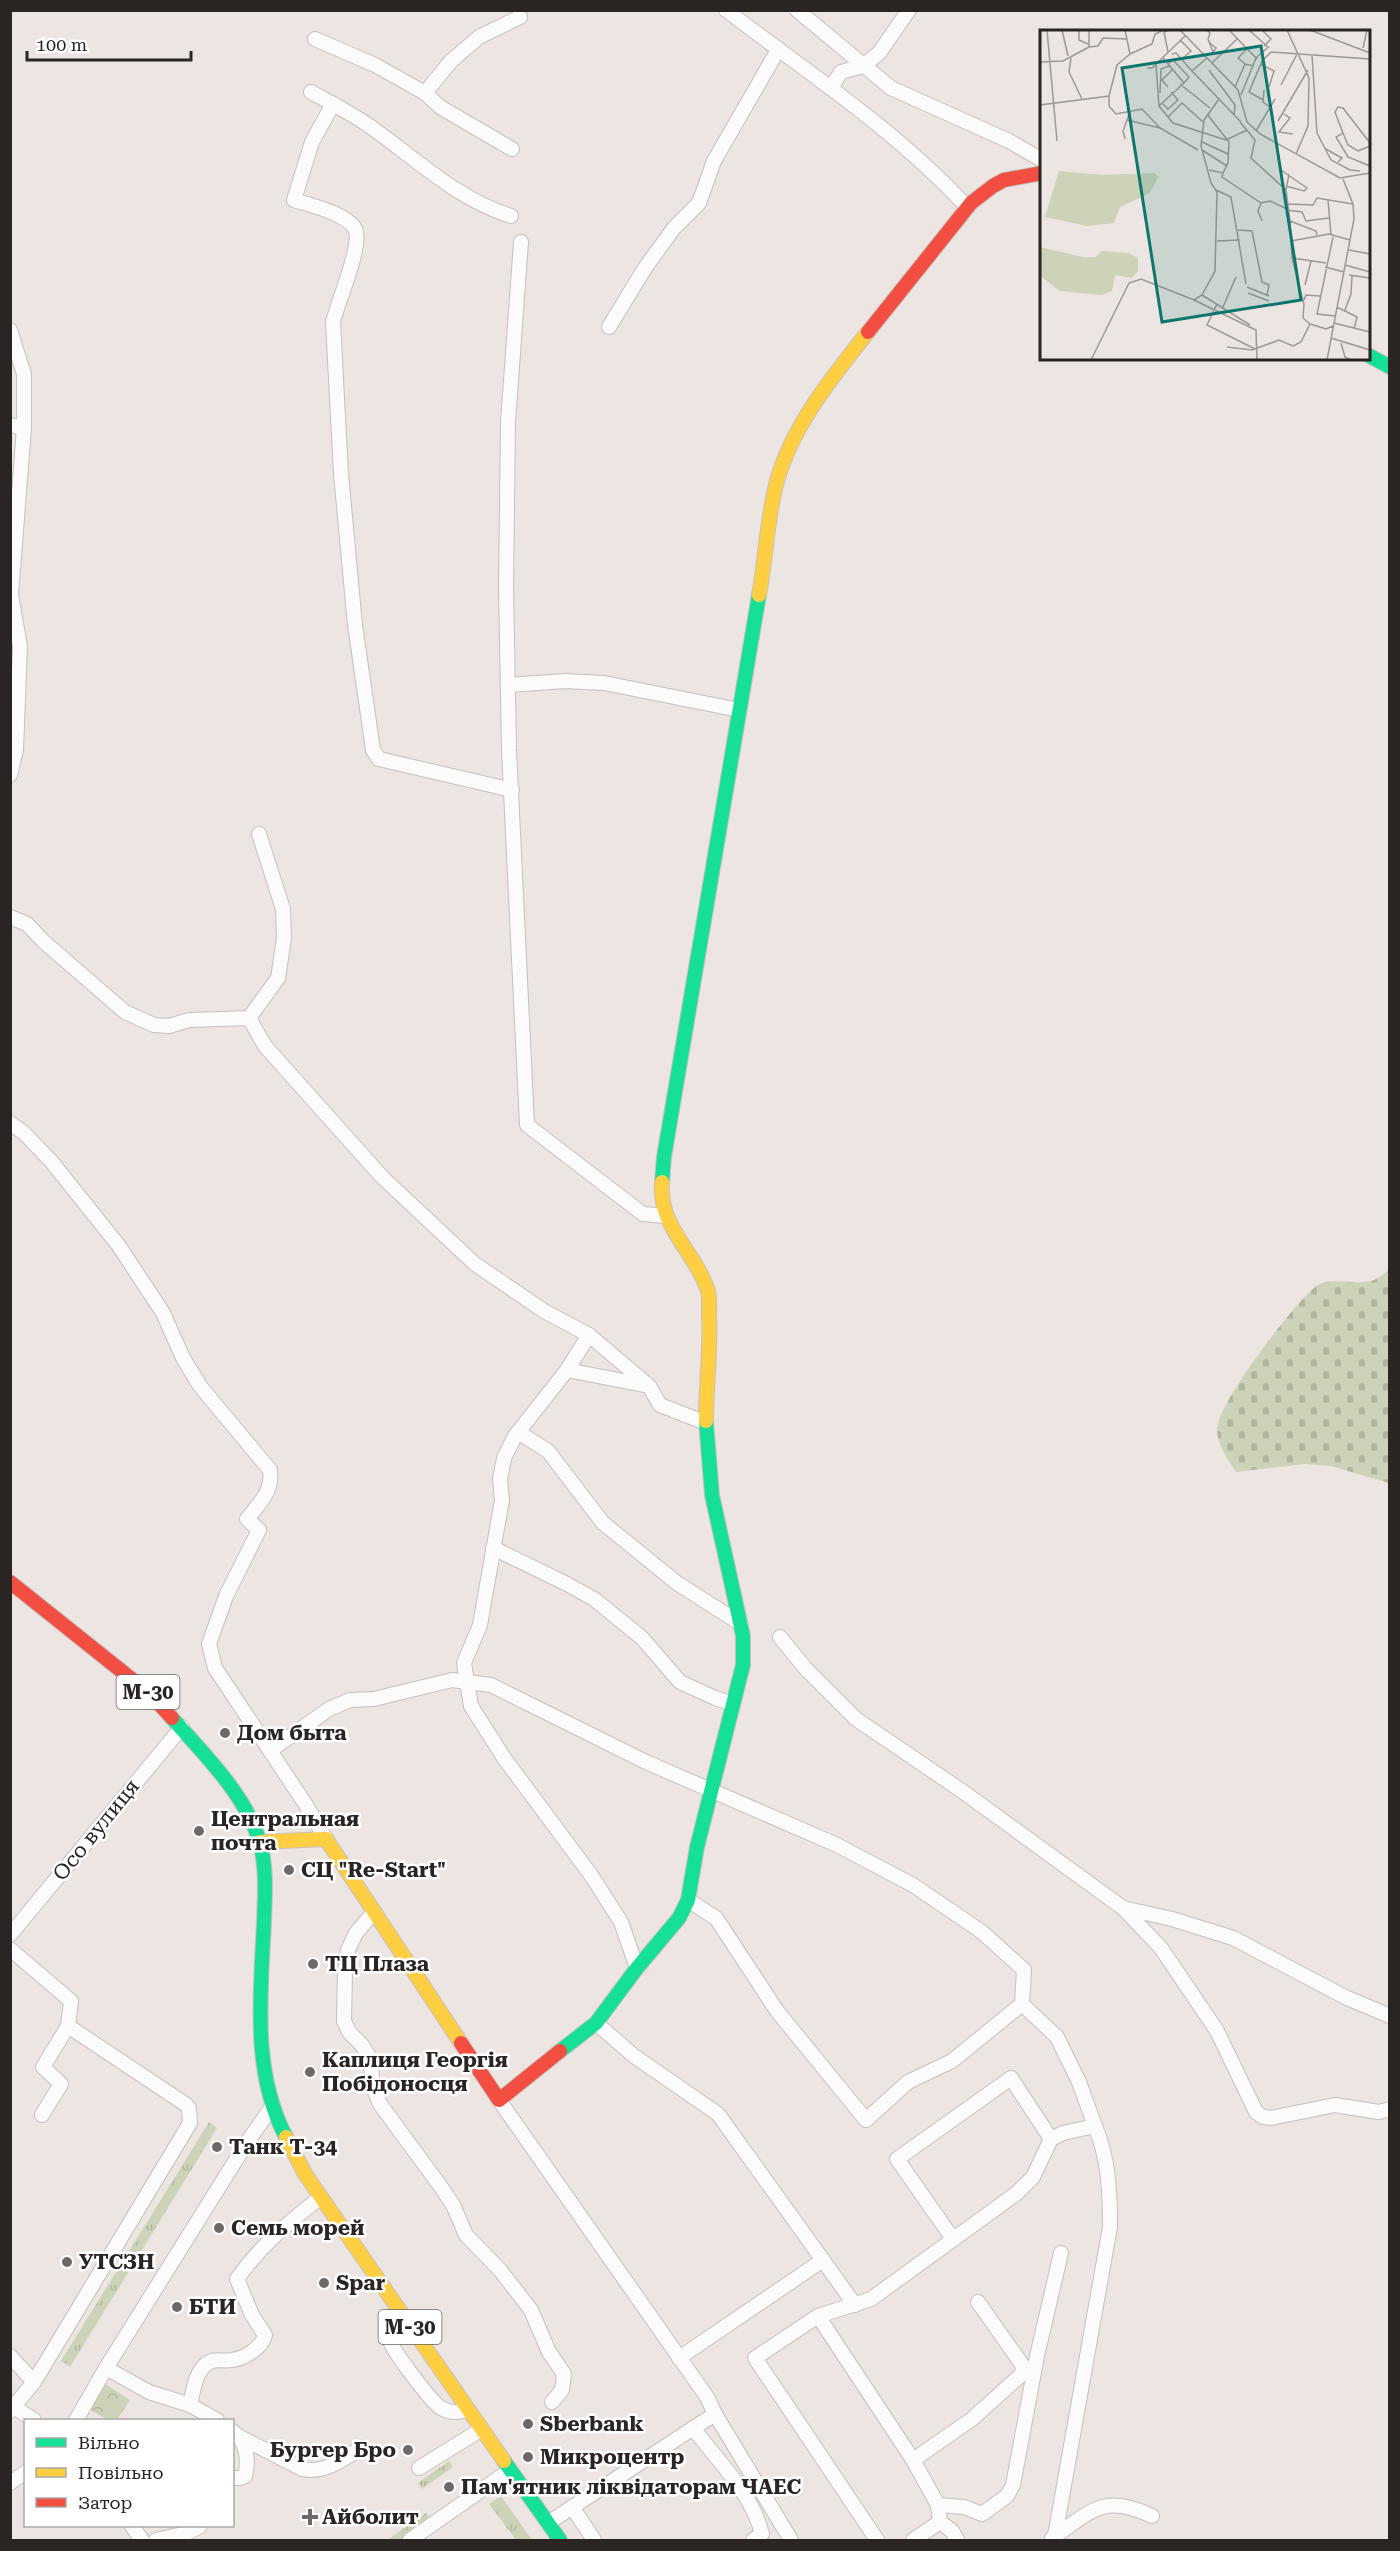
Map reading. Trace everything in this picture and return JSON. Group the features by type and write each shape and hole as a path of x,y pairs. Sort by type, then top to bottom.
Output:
{"main road":[{"path":"259,1836 326,1839 499,2100 596,2024 637,1968 679,1918 688,1900 697,1847 743,1665 743,1636 712,1495 706,1423 706,1395 711,1349 708,1292 688,1252 665,1216 661,1195 664,1157 767,549 773,495 785,458 806,419 866,334 967,207 995,185 1022,174 1040,173"},
{"path":"1370,356 1389,367"},
{"name":"М-30","path":"10,1582 149,1693 182,1727 232,1790 259,1836 265,1884 261,2020 264,2067 282,2130 297,2161 321,2198 560,2541"}],"street":[{"path":"726,10 831,88 936,174 967,207"},
{"path":"797,10 891,88 1009,141 1040,159"},
{"path":"831,88 842,72 863,66 879,53 909,10"},
{"path":"425,93 451,61 479,37 520,17"},
{"path":"315,39 375,65 425,93 440,107 512,149"},
{"path":"609,327 645,268 674,228 699,203 714,161 778,50"},
{"path":"311,93 372,128 455,189 489,209 511,216"},
{"path":"333,104 312,142 294,200 345,219 355,229 357,238 333,322 341,474 352,590 373,750 379,759 512,790"},
{"path":"521,242 508,422 506,586 512,790 527,1125 644,1214 665,1216"},
{"path":"10,330 24,374 17,426 11,595 20,646 16,750 10,775"},
{"path":"508,685 565,681 604,683 739,710"},
{"path":"249,1018 278,978 284,938 283,909 259,834"},
{"path":"10,917 27,924 125,1012 154,1025 169,1026 189,1020 249,1018"},
{"path":"249,1018 265,1046 382,1177 467,1256 544,1311 589,1335 649,1386 660,1406 706,1423"},
{"path":"10,1123 24,1133 51,1161 119,1246 163,1313 183,1358 200,1386 270,1470 271,1480 268,1493 247,1519 259,1530 226,1596 209,1644 215,1668 271,1750 326,1839"},
{"path":"589,1335 567,1370 518,1432 504,1458 500,1479 502,1500 480,1625 464,1663 471,1706 476,1715 504,1758 591,1875 621,1922 637,1968"},
{"path":"567,1370 649,1386"},
{"path":"518,1432 548,1451 603,1523 676,1583 741,1624"},
{"path":"494,1548 594,1599 642,1638 681,1682 733,1704"},
{"path":"780,1636 806,1668 856,1719 962,1791 1123,1908 1161,1948 1217,2031 1256,2112 1271,2118 1335,2105 1379,2112 1389,2108"},
{"path":"271,1750 329,1709 351,1700 374,1699 452,1680 491,1685 711,1792 837,1845 913,1886 982,1932 1024,1970 1022,2004 952,2061 908,2082 866,2120 777,2011 716,1918 688,1900"},
{"name":"Осо вулиця","path":"10,1935 182,1727"},
{"path":"1123,1908 1172,1919 1233,1938 1347,1998 1389,2016"},
{"path":"374,1912 356,1933 348,1950 344,2021 349,2032 362,2045 370,2058 373,2087 392,2121 427,2166 453,2205 466,2235 500,2270 531,2310 549,2352 564,2373 562,2390 552,2402"},
{"path":"10,1949 71,2001 68,2026 44,2067 61,2084 42,2115"},
{"path":"1022,2004 1058,2037 1079,2082 1101,2142 1109,2182 1110,2228 1052,2538"},
{"path":"596,2024 634,2056 718,2114 855,2305"},
{"path":"30,2419 13,2409 34,2382 190,2123 189,2108 185,2104 68,2026"},
{"path":"952,2239 897,2159 1011,2078 1051,2139"},
{"path":"499,2100 706,2397 791,2541"},
{"path":"77,2419 106,2368 244,2147 273,2105"},
{"path":"877,2541 755,2358 818,2316 871,2299 1017,2193 1033,2177 1051,2139 1063,2133 1095,2126"},
{"path":"190,2405 200,2371 207,2363 214,2359 236,2360 255,2350 264,2341 265,2335 252,2315 237,2279 254,2254 321,2198"},
{"path":"939,2505 964,2506 982,2514 1007,2496 1013,2485 1036,2356 1061,2253"},
{"path":"680,2358 823,2260"},
{"path":"913,2460 972,2419 1022,2374 1023,2366 978,2302"},
{"path":"398,2310 389,2329 390,2341 409,2369 434,2404 441,2409 452,2413 468,2410"},
{"path":"818,2316 913,2460 939,2505 940,2522 952,2531 957,2541"},
{"path":"10,2356 34,2382"},
{"path":"106,2368 149,2392 190,2405 214,2419"},
{"path":"548,2523 715,2414"},
{"path":"693,2428 737,2486 759,2520 762,2534 753,2541"},
{"path":"419,2468 482,2429"},
{"path":"236,2434 310,2471 337,2463 363,2447"},
{"path":"234,2478 245,2476 247,2468 247,2457 236,2434"},
{"path":"410,2541 510,2470"},
{"path":"10,2483 24,2473"},
{"path":"1052,2538 1103,2505 1128,2505 1152,2516"},
{"path":"572,2507 594,2541"},
{"path":"913,2541 940,2522"},
{"path":"133,2527 142,2541"},
{"path":"156,2541 187,2534 198,2527"}],"green space":[{"path":"1389,1270 1389,1483 1331,1466 1304,1464 1236,1472 1219,1442 1217,1431 1220,1418 1242,1379 1274,1333 1315,1287 1336,1281 1367,1282"},
{"path":"209,2122 217,2128 70,2367 61,2361"},
{"path":"105,2384 130,2400 118,2419 106,2419 89,2409"},
{"path":"449,2461 453,2467 422,2489 418,2483"},
{"path":"501,2496 532,2540 516,2540 489,2504"},
{"path":"426,2513 431,2519 401,2540 387,2540"}],"traffic: fast":[{"path":"1370,356 1390,367"},
{"path":"662,1182 664,1157 759,595"},
{"path":"560,2051 596,2023 637,1968 679,1918 688,1900 697,1847 743,1665 743,1636 712,1495 706,1421"},
{"path":"172,1718 233,1790 253,1823 259,1840 265,1880 260,2003 263,2058 267,2085 286,2137"},
{"path":"504,2461 560,2540"}],"traffic: slow":[{"path":"759,595 771,509 784,461 815,402 868,332"},
{"path":"662,1182 662,1198 671,1226 695,1263 709,1294 706,1421"},
{"path":"260,1842 326,1839 461,2043"},
{"path":"286,2137 305,2174 504,2461"}],"traffic: jam":[{"path":"868,332 971,203 1004,180 1040,173"},
{"path":"10,1582 149,1693 172,1718"},
{"path":"461,2043 499,2100 560,2051"}],"place":[{"name":"Дом быта","path":"225,1733"},
{"name":"Центральная почта","path":"199,1831"},
{"name":"СЦ \"Re-Start\"","path":"289,1870"},
{"name":"ТЦ Плаза","path":"313,1964"},
{"name":"Каплиця Георгія Побідоносця","path":"310,2072"},
{"name":"Танк Т-34","path":"217,2147"},
{"name":"Семь морей","path":"219,2228"},
{"name":"УТСЗН","path":"67,2262"},
{"name":"Spar","path":"324,2283"},
{"name":"БТИ","path":"177,2307"},
{"name":"Sberbank","path":"528,2424"},
{"name":"Бургер Бро","path":"408,2450"},
{"name":"Микроцентр","path":"528,2457"},
{"name":"Пам'ятник ліквідаторам ЧАЕС","path":"449,2487"},
{"name":"Айболит","path":"310,2517"}]}
